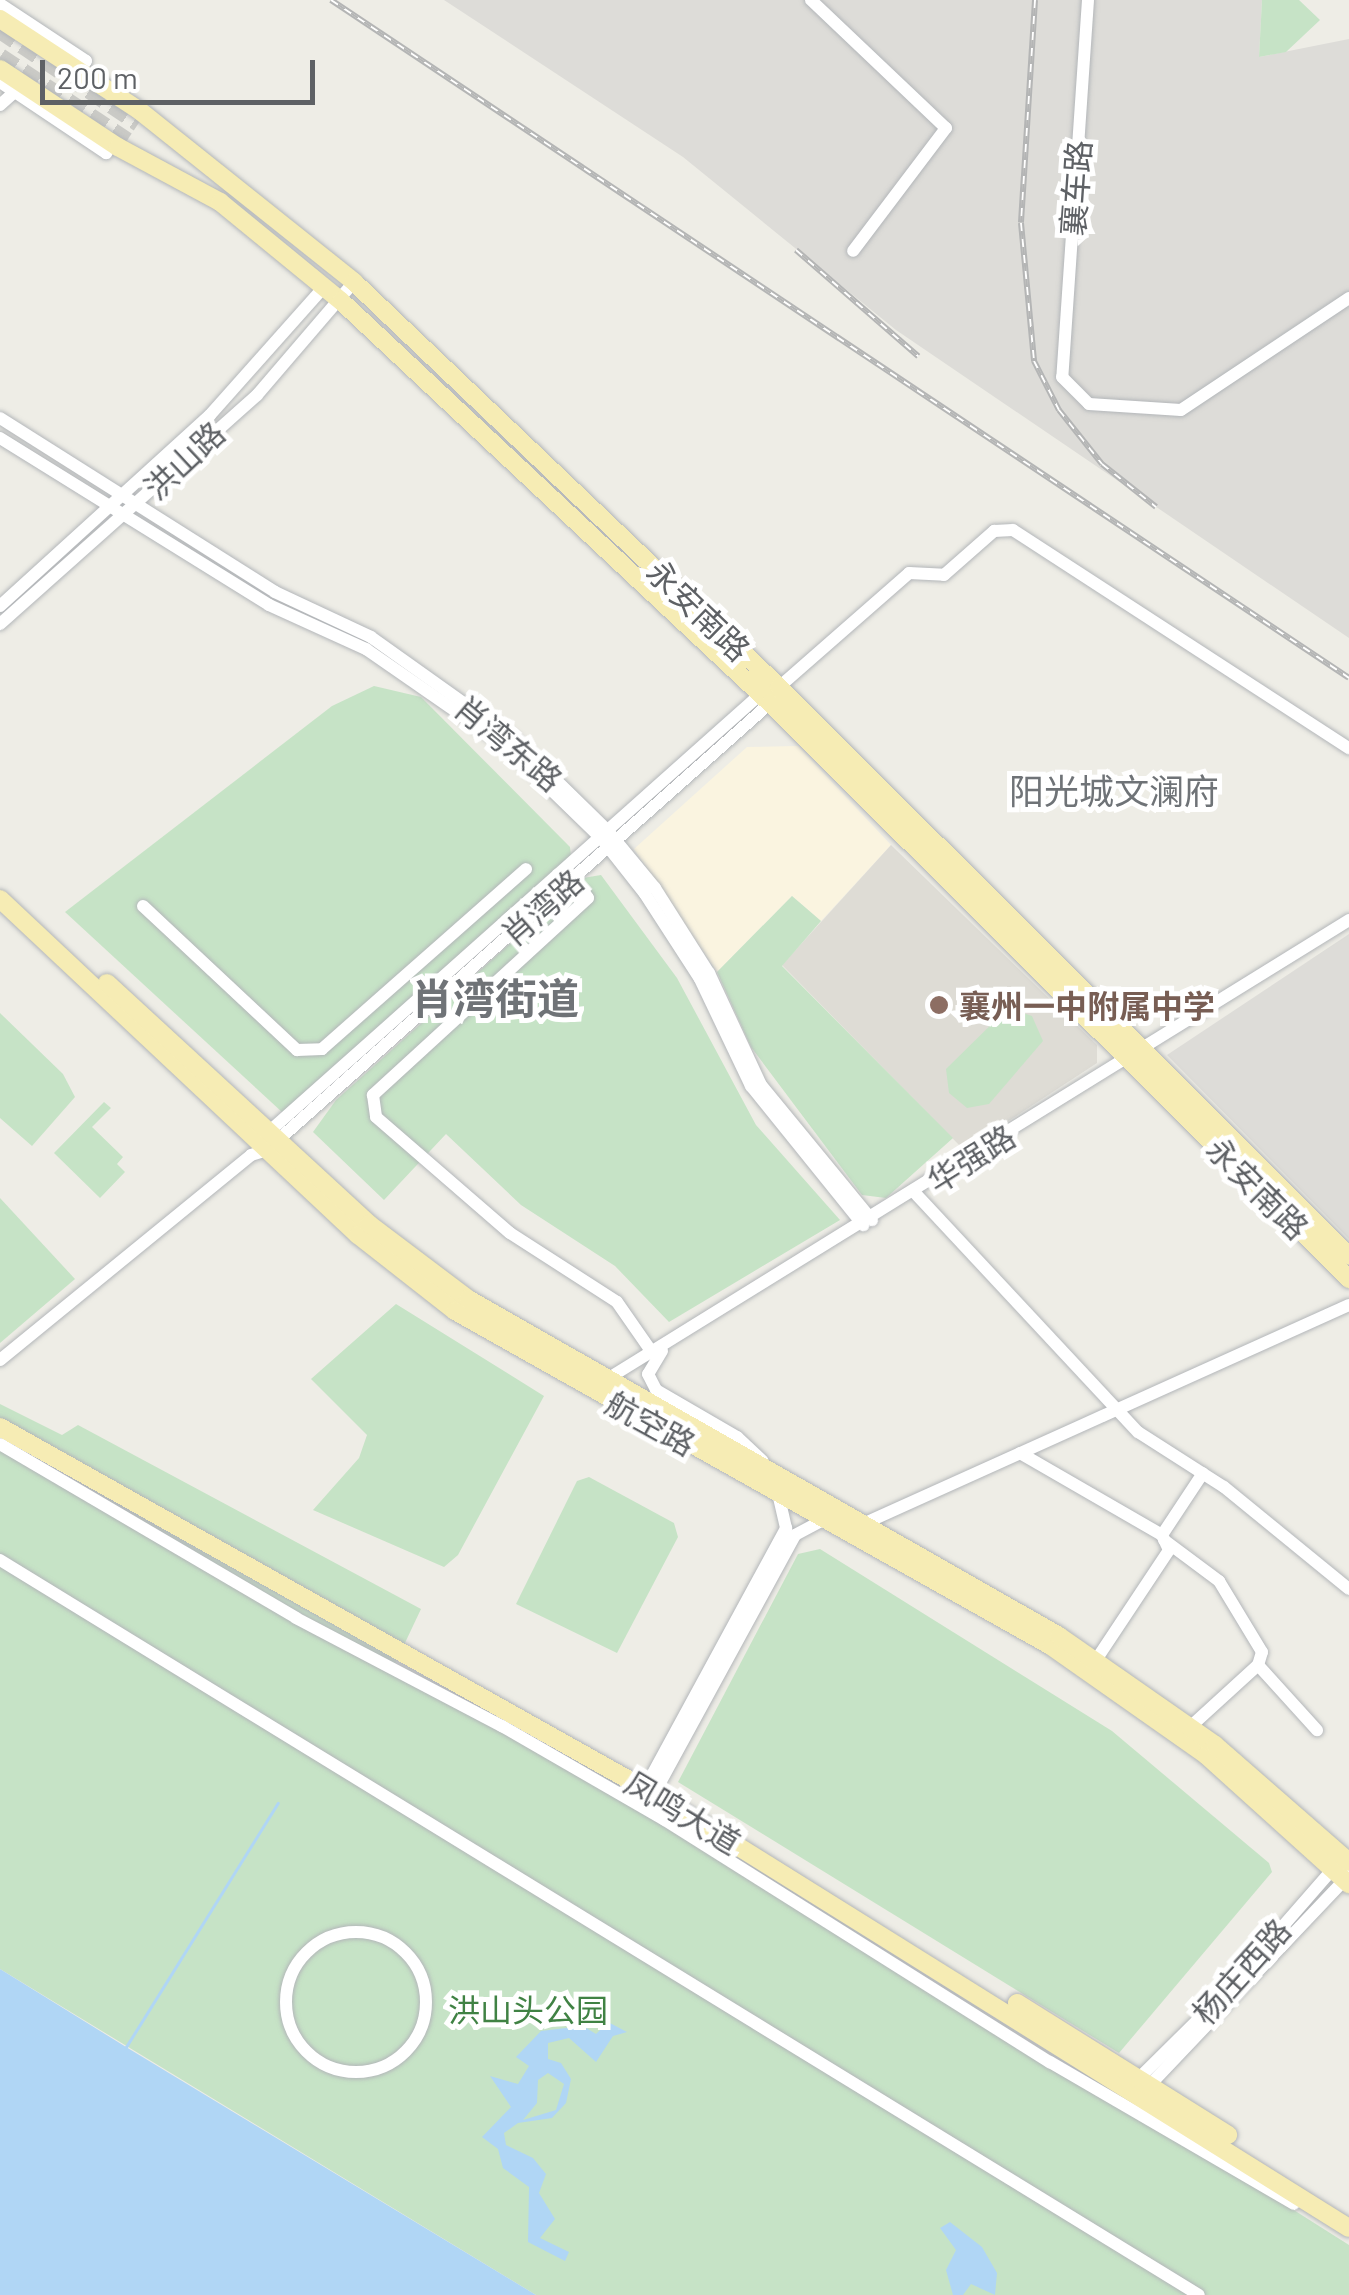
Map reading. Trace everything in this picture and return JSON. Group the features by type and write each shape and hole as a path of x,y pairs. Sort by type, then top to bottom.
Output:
{"main road":[{"name":"永安南路","path":"0,19 140,111 192,157 354,282 1137,1054 1349,1256"},
{"name":"永安南路","path":"0,69 19,88 180,176 324,287 773,691"},
{"path":"140,122 192,157"},
{"name":"航空路","path":"0,897 406,1275 588,1388 863,1524 1096,1660 1190,1728 1345,1868"},
{"name":"永安南路","path":"1137,1054 1349,1279"},
{"name":"航空路","path":"264,1144 468,1299 608,1379 826,1519 1031,1633 1206,1755 1345,1868"},
{"name":"凤鸣大道","path":"0,1414 347,1628"},
{"name":"凤鸣大道","path":"0,1427 347,1628 652,1786 1349,2214"},
{"name":"凤鸣大道","path":"1140,2086 1349,2228"}],"street":[{"path":"810,0 946,128 853,251"},
{"name":"襄车路","path":"1088,0 1062,377 1089,404 1181,410 1349,298"},
{"path":"0,4 86,61 79,71"},
{"path":"0,82 19,88"},
{"path":"0,105 19,88"},
{"name":"洪山路","path":"0,606 116,513 136,506 257,396 354,282"},
{"name":"洪山路","path":"0,624 116,513 121,497 250,375 324,287"},
{"name":"肖湾东路","path":"0,418 275,592 371,637 514,739 609,840 676,937 777,1125 868,1223"},
{"name":"肖湾东路","path":"0,438 269,605 366,649 506,746 609,840"},
{"name":"肖湾路","path":"0,1360 264,1144 909,573 944,575 994,532 1013,530 1349,748"},
{"path":"144,906 297,1050 322,1049 526,869"},
{"path":"584,892 588,898 374,1095 376,1117 510,1233 617,1302 652,1350"},
{"name":"华强路","path":"588,1388 868,1223 1349,920"},
{"path":"915,1193 1138,1432 1203,1473 1349,1589"},
{"path":"863,1524 1349,1305"},
{"path":"652,1786 786,1528 778,1485 737,1437 656,1390 648,1374 652,1361 674,1337"},
{"path":"0,1444 401,1656 1050,2062 1349,2238"},
{"path":"1020,1453 1163,1538 1219,1581 1262,1652 1258,1665 1190,1728"},
{"path":"1163,1538 1203,1473"},
{"path":"652,1786 795,1534 826,1519"},
{"path":"1096,1660 1168,1550 1163,1538"},
{"path":"0,1560 1198,2295"},
{"path":"1258,1665 1318,1730"},
{"name":"杨庄西路","path":"1140,2086 1345,1868"},
{"path":"358,1932 396,1944 422,1978 425,2011 415,2041 377,2070 329,2067 294,2035 286,2012 296,1965 334,1936 358,1932"}],"shaded area":[{"path":"444,0 1262,0 1259,57 1349,39 1349,638 896,330 683,157"},
{"path":"798,746 891,845 821,921 792,896 717,972 634,849 747,747"},
{"name":"襄州一中附属中学","path":"891,845 1097,1045 1097,1063 964,1150 782,965"},
{"path":"1349,934 1349,1239 1167,1055"}],"green space":[{"path":"1262,0 1299,0 1320,20 1286,52 1259,57"},
{"path":"374,686 421,697 570,847 571,857 283,1113 65,912 332,706"},
{"path":"601,875 677,978 756,1125 840,1220 669,1322 615,1266 521,1205 446,1134 384,1200 313,1132 336,1100 583,878"},
{"path":"792,896 821,921 782,966 953,1138 886,1198 862,1195 751,1047 717,972"},
{"path":"1008,1008 1032,1016 1043,1041 989,1104 967,1108 949,1093 946,1069"},
{"path":"0,1013 63,1074 75,1097 32,1146 0,1118"},
{"path":"104,1102 111,1108 92,1127 123,1157 117,1164 125,1172 100,1198 54,1153"},
{"path":"0,1198 75,1279 0,1343"},
{"path":"396,1304 544,1396 458,1555 444,1567 313,1510 359,1458 367,1435 311,1379"},
{"name":"洪山头公园","path":"0,1404 62,1435 78,1425 421,1609 395,1664 643,1798 1349,2245 1349,2295 536,2295 0,1969"},
{"path":"589,1477 674,1523 678,1537 617,1653 516,1604 577,1481"},
{"path":"820,1549 1112,1731 1269,1863 1272,1872 1119,2053 678,1782 798,1554"}],"water":[{"path":"0,1969 126,2047 536,2295 0,2295"},
{"path":"608,2022 627,2032 613,2036 596,2062 569,2038 548,2043 548,2059 561,2063 571,2079 566,2103 552,2118 518,2123 504,2133 506,2145 533,2158 546,2174 539,2193 555,2219 540,2238 569,2252 565,2261 528,2242 529,2187 503,2168 498,2149 482,2137 511,2107 490,2076 518,2084 529,2066 516,2057 541,2031 583,2026 596,2034","holes":["548,2073 564,2084 556,2110 523,2120 537,2103 538,2080"]},
{"path":"950,2222 982,2247 997,2273 995,2295 971,2284 963,2295 953,2295 946,2270 956,2250 940,2228"}],"waterway":[{"path":"126,2047 278,1803"}],"tunnel":[{"path":"0,30 139,123"},
{"path":"0,57 127,141"}],"railway":[{"path":"331,0 1349,678"},
{"path":"1035,0 1021,223 1034,361 1059,410 1102,464 1156,507"},
{"path":"796,250 918,356"}],"place":[{"name":"襄州一中附属中学","path":"939,1005"}],"district":[{"name":"阳光城文澜府","path":"1114,790"},
{"name":"肖湾街道","path":"495,997"}]}
